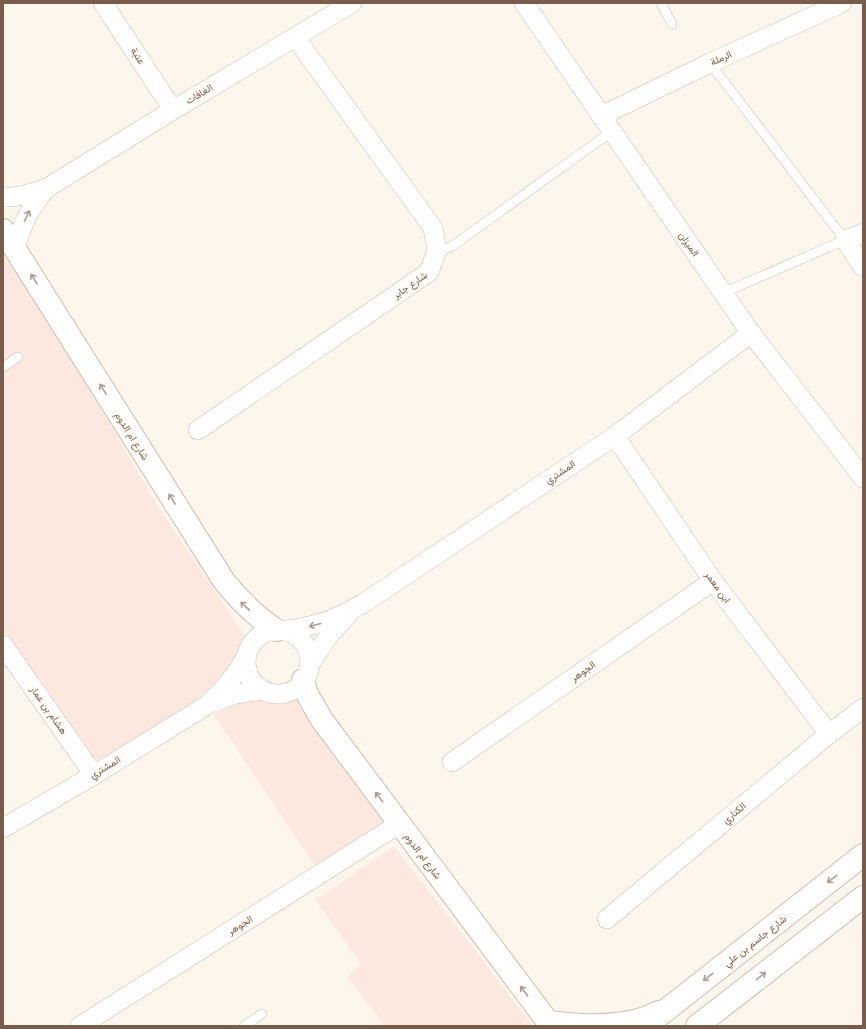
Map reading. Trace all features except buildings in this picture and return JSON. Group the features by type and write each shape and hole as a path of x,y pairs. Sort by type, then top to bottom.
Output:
{"street":[{"name":"عتبة","path":"103,3 174,110"},
{"name":"الغافات","path":"3,197 20,196 47,188 352,3"},
{"name":"الميزان","path":"524,3 722,293 863,478"},
{"name":"الرملة","path":"606,124 710,63 842,3"},
{"path":"295,37 433,228 437,250"},
{"name":"الغافات","path":"15,248 29,213 38,197 47,188"},
{"name":"شارع ام الدوم","path":"3,230 224,581 235,596 247,608 261,620 280,630"},
{"path":"863,233 845,240 863,267"},
{"name":"شارع جابر","path":"198,430 429,272 437,250"},
{"name":"المشتري","path":"280,630 305,628 326,622 345,614 364,603 615,436 752,333"},
{"name":"ابن معمر","path":"615,436 713,581 829,734"},
{"name":"الجوهر","path":"452,762 713,581"},
{"name":"المشتري","path":"306,673 320,648 333,631 347,616 364,603"},
{"path":"280,630 293,634 301,639 309,656 306,673 297,687 289,691 271,693 263,690 255,684 249,676 246,667 246,657 248,649 253,641 259,636 267,631 280,630"},
{"name":"هشام بن عمار","path":"3,645 94,775"},
{"name":"المشتري","path":"3,828 94,775 207,705 230,683 246,657"},
{"name":"شارع ام الدوم","path":"306,673 307,694 322,720 549,1024"},
{"name":"المشتري","path":"207,705 235,694 263,690"},
{"name":"الكناري","path":"607,919 829,734 863,708"},
{"name":"الجوهر","path":"80,1026 399,824"},
{"name":"شارع جاسم بن علي","path":"646,1026 863,855"},
{"path":"697,1026 863,897"},
{"path":"549,1024 594,1026 617,1024 640,1019 668,1009"}],"lane":[{"path":"661,3 672,24"},
{"path":"710,63 845,240 722,293"},
{"path":"437,250 450,247 606,124"},
{"path":"3,367 18,357"},
{"path":"244,1026 262,1014"}],"shaded area":[{"path":"3,251 87,385 157,505 246,638 227,674 170,721 95,761 3,629"},
{"path":"291,694 386,825 318,870 214,715 243,699 260,696"},
{"path":"394,846 533,1026 385,1026 347,977 361,964 315,899 322,896"}]}
